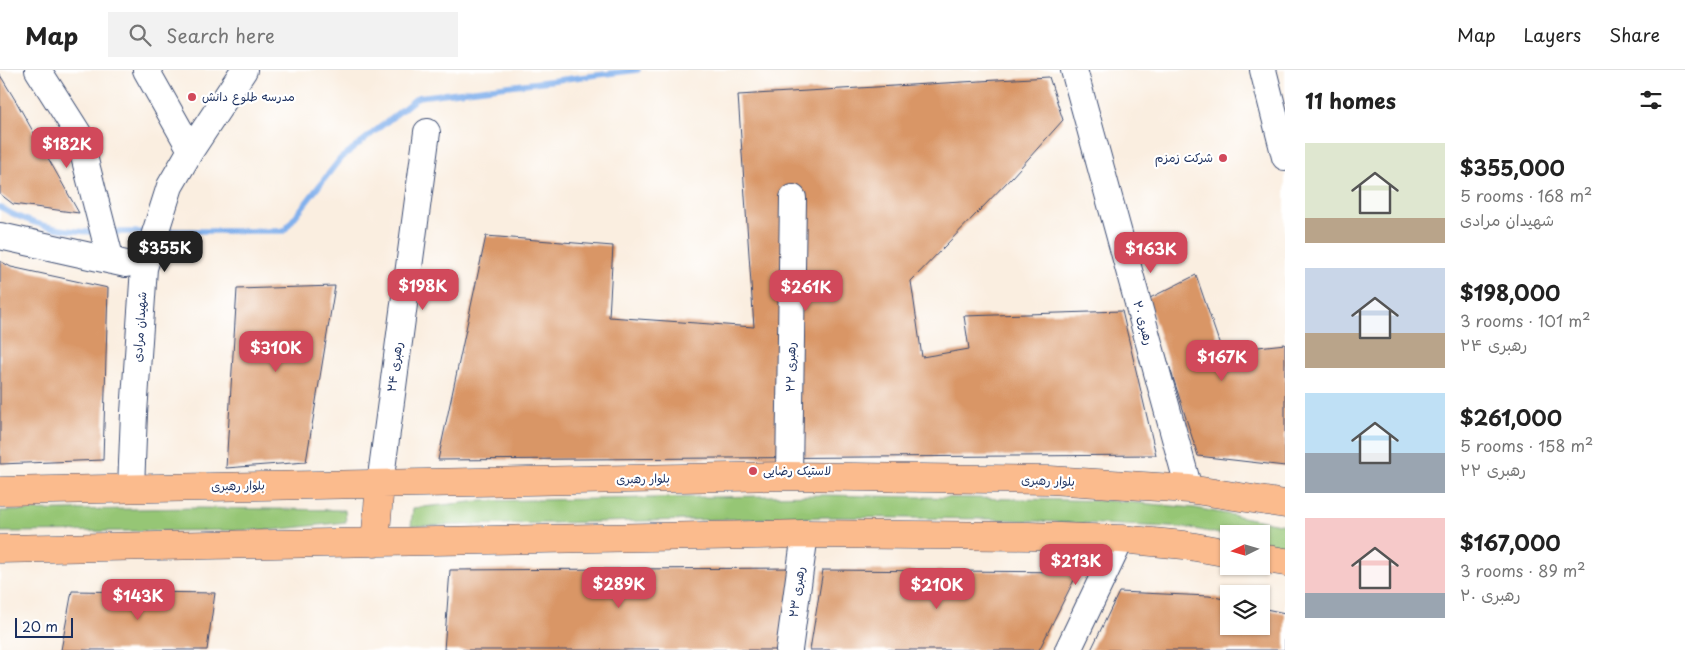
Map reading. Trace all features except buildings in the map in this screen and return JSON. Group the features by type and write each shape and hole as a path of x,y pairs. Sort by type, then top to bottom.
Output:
{"main road":[{"name":"بلوار رهبری","path":"0,491 789,476 1050,480 1189,489 1285,504"},
{"path":"374,543 380,484"},
{"path":"0,549 805,534 1028,536 1121,539 1184,545 1220,551"},
{"path":"1270,560 1285,562"}],"street":[{"path":"38,70 78,134 111,261"},
{"path":"146,70 191,150"},
{"name":"شهیدان مرادی","path":"131,488 144,268 170,186 191,150 244,70"},
{"name":"رهبری ۲۰","path":"1074,70 1189,489"},
{"path":"1263,70 1285,157"},
{"name":"رهبری ۲۴","path":"380,484 427,132"},
{"name":"رهبری ۲۲","path":"789,476 793,198"},
{"path":"0,236 144,268"},
{"name":"رهبری ۲۳","path":"789,650 805,534"},
{"path":"1068,650 1121,539"}],"green space":[{"path":"823,495 1117,501 1195,508 1285,525 1285,547 1270,544 1270,525 1220,525 1220,534 1190,528 992,519 827,517 411,526 413,508 481,501"},
{"path":"199,508 345,510 346,522 273,530 0,532 0,511"}],"waterway":[{"path":"163,231 284,231 340,159 418,97 638,70"},
{"path":"0,207 35,223 71,231 97,232"},
{"path":"111,232 149,232"}],"place":[{"name":"مدرسه طلوع دانش","path":"192,97"},
{"name":"شرکت زمزم","path":"1223,158"},
{"name":"لاستیک رضایی","path":"753,471"}]}
